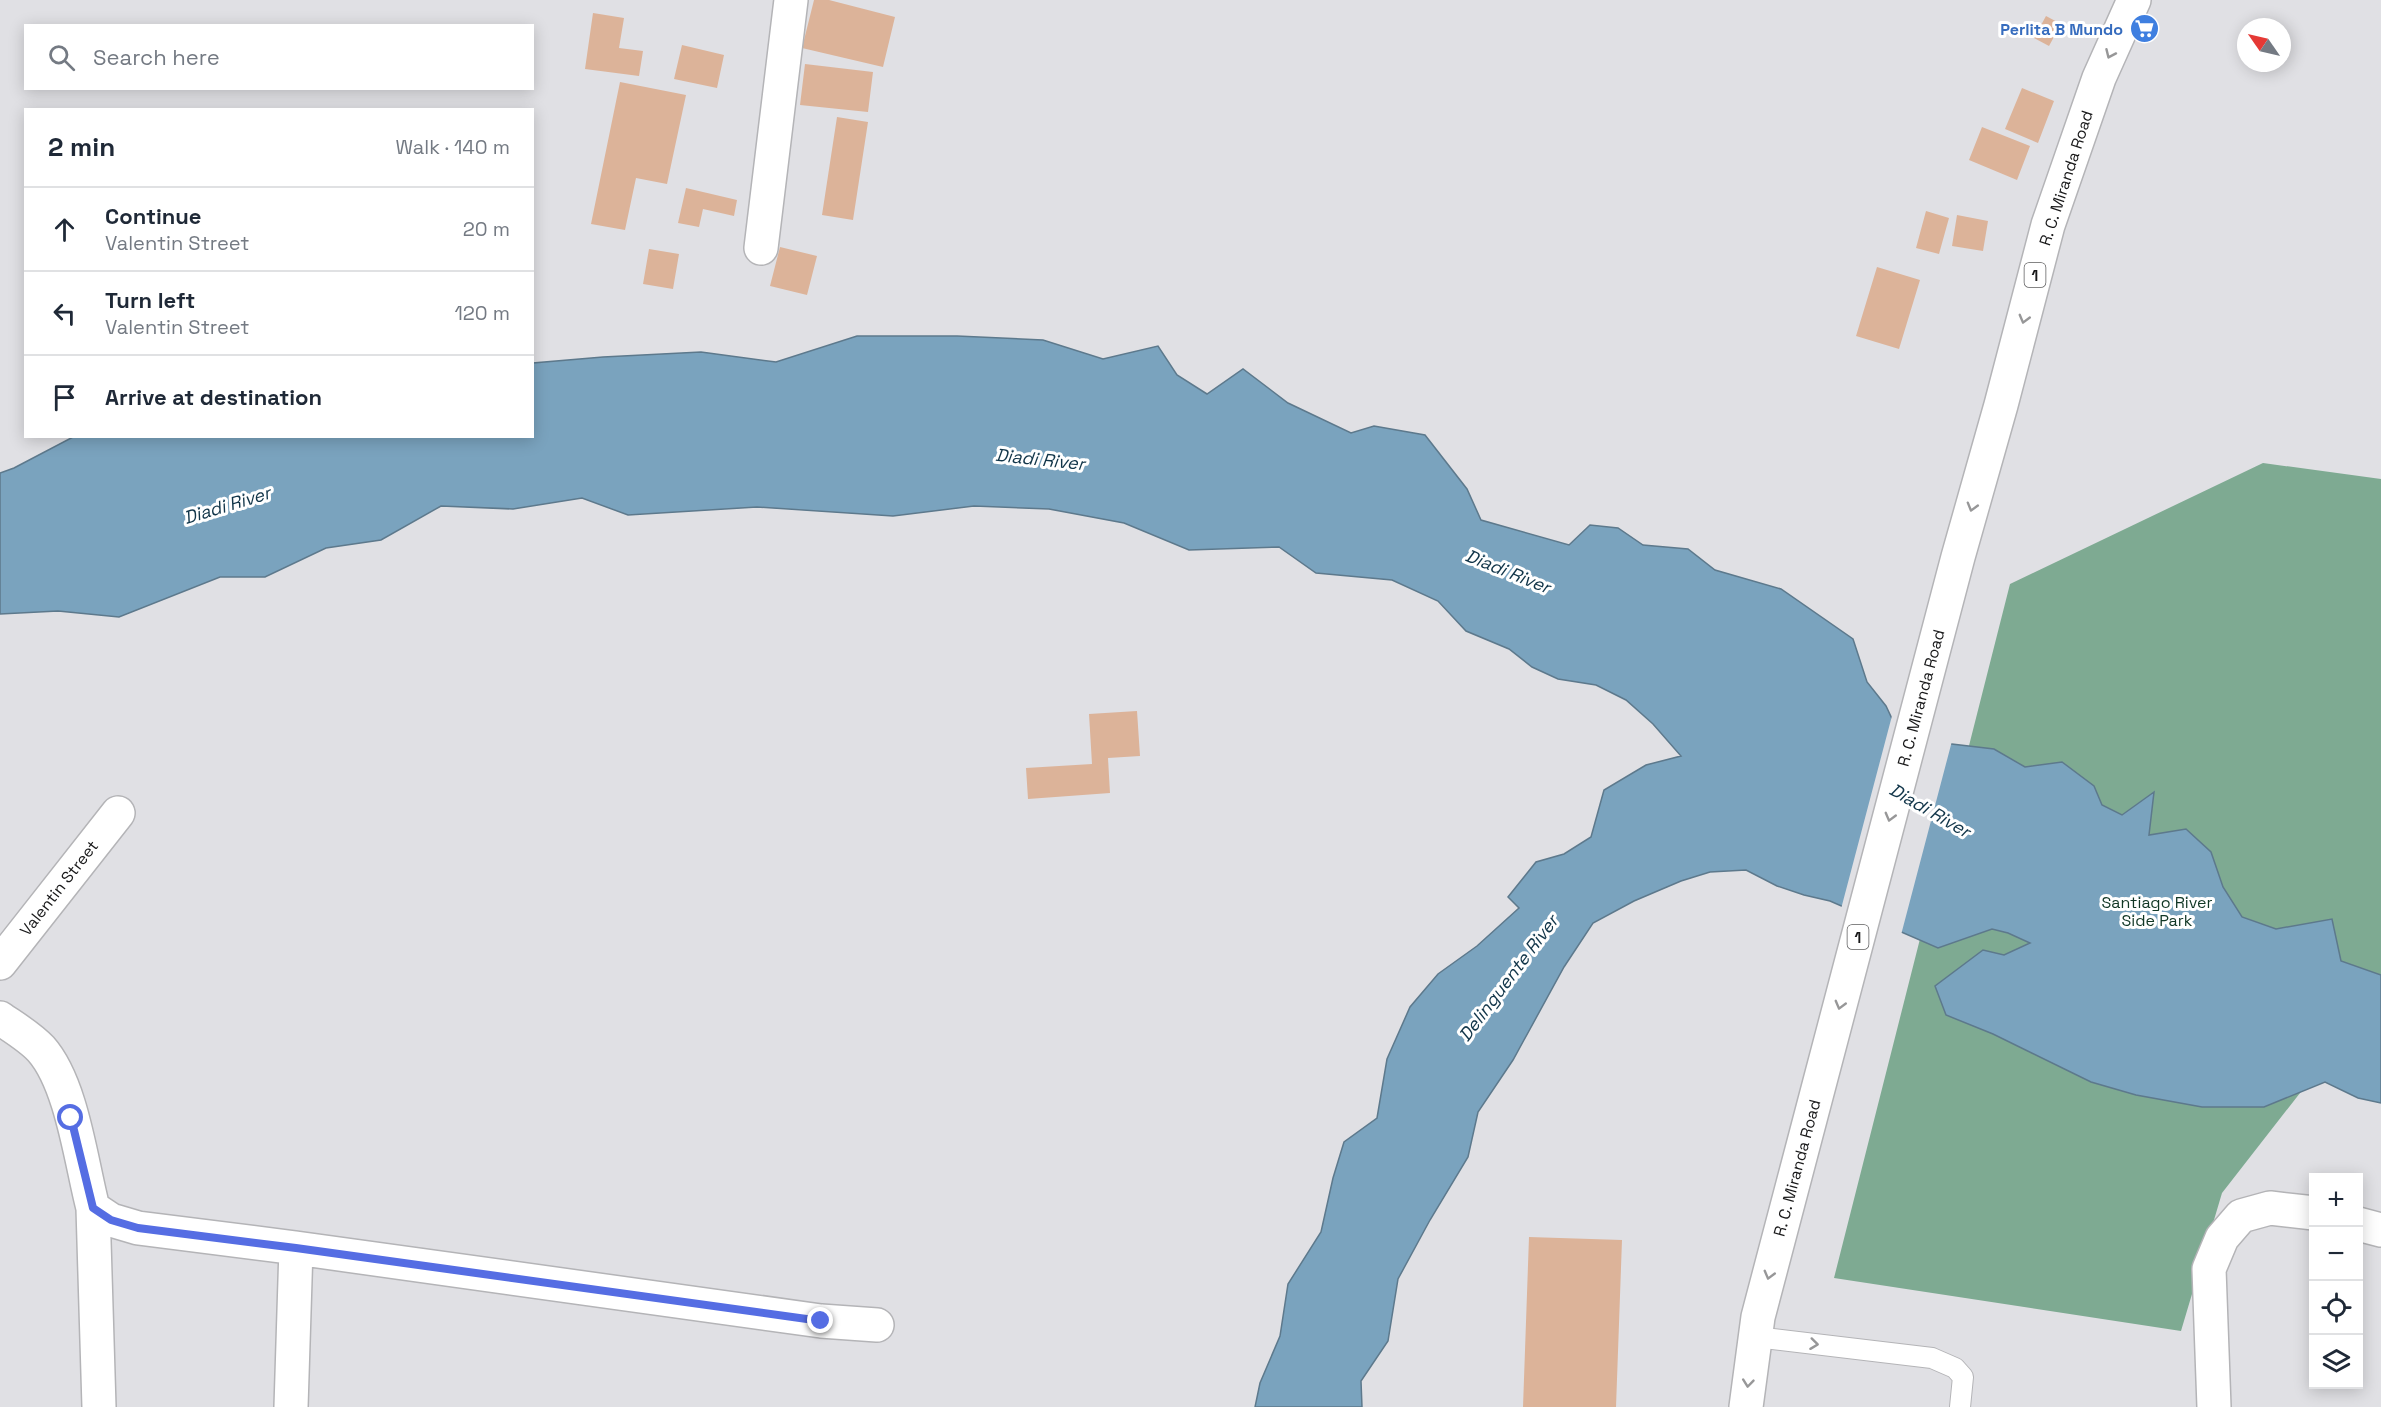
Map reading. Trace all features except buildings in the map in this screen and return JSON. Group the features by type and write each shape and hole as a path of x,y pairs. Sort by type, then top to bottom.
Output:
{"street":[{"path":"761,248 791,0"},
{"name":"R. C. Miranda Road","path":"1746,1407 1757,1327 1958,557 2048,225 2099,78 2133,0"},
{"name":"Valentin Street","path":"0,963 118,813"},
{"path":"0,1018 40,1048 58,1075 71,1118 93,1208 99,1407"},
{"path":"93,1208 111,1220 138,1228 821,1321 877,1325"},
{"path":"2214,1407 2209,1269 2222,1238 2241,1216 2270,1208 2309,1213"},
{"path":"2363,1225 2381,1230"},
{"path":"291,1407 296,1248"}],"lane":[{"path":"1757,1327 1932,1358 1955,1368 1963,1377 1960,1407"}],"green space":[{"name":"Santiago River Side Park","path":"2263,463 2381,479 2381,989 2222,1193 2181,1331 1834,1278 2010,584"}],"water":[{"path":"857,336 957,336 1043,340 1103,359 1158,346 1177,375 1207,394 1243,369 1288,403 1351,433 1374,426 1425,435 1467,489 1481,520 1569,545 1590,525 1618,528 1643,545 1688,549 1715,570 1781,589 1853,639 1867,682 1886,706 1901,738 1994,749 2025,767 2062,762 2094,786 2102,805 2122,815 2154,792 2149,835 2186,829 2211,852 2223,887 2242,917 2276,929 2332,919 2341,961 2381,975 2381,1103 2358,1098 2325,1082 2264,1107 2202,1107 2136,1095 2091,1082 1993,1034 1946,1015 1935,986 1983,950 2004,955 2030,943 1992,929 1938,948 1830,901 1777,886 1746,870 1710,872 1681,881 1634,901 1593,923 1564,967 1513,1060 1478,1112 1468,1157 1398,1279 1388,1341 1361,1381 1362,1407 1255,1407 1260,1383 1280,1336 1288,1284 1321,1232 1344,1142 1377,1118 1387,1059 1410,1007 1438,974 1477,946 1519,908 1508,897 1536,862 1564,854 1591,837 1604,790 1646,765 1681,756 1653,724 1626,700 1596,685 1558,679 1532,667 1509,649 1466,631 1438,601 1392,580 1316,573 1279,547 1189,550 1124,523 1049,509 974,506 893,516 757,507 628,515 582,498 513,509 441,506 381,540 326,548 265,577 220,577 119,617 58,611 0,614 0,473 71,438 534,438 534,363 701,352 776,362"}],"pier":[{"path":"1893,712 1903,736 1952,741 1901,935 1841,909"}],"place":[{"name":"Perlita B Mundo","path":"2144,29"}],"route":[{"path":"71,1118 93,1208 111,1220 138,1228 821,1321"}],"water label":[{"name":"Diadi River","path":"1040,459"},
{"name":"Diadi River","path":"227,505"},
{"name":"Diadi River","path":"1508,571"},
{"name":"Diadi River","path":"1930,810"},
{"name":"Delinguente River","path":"1508,978"}]}
